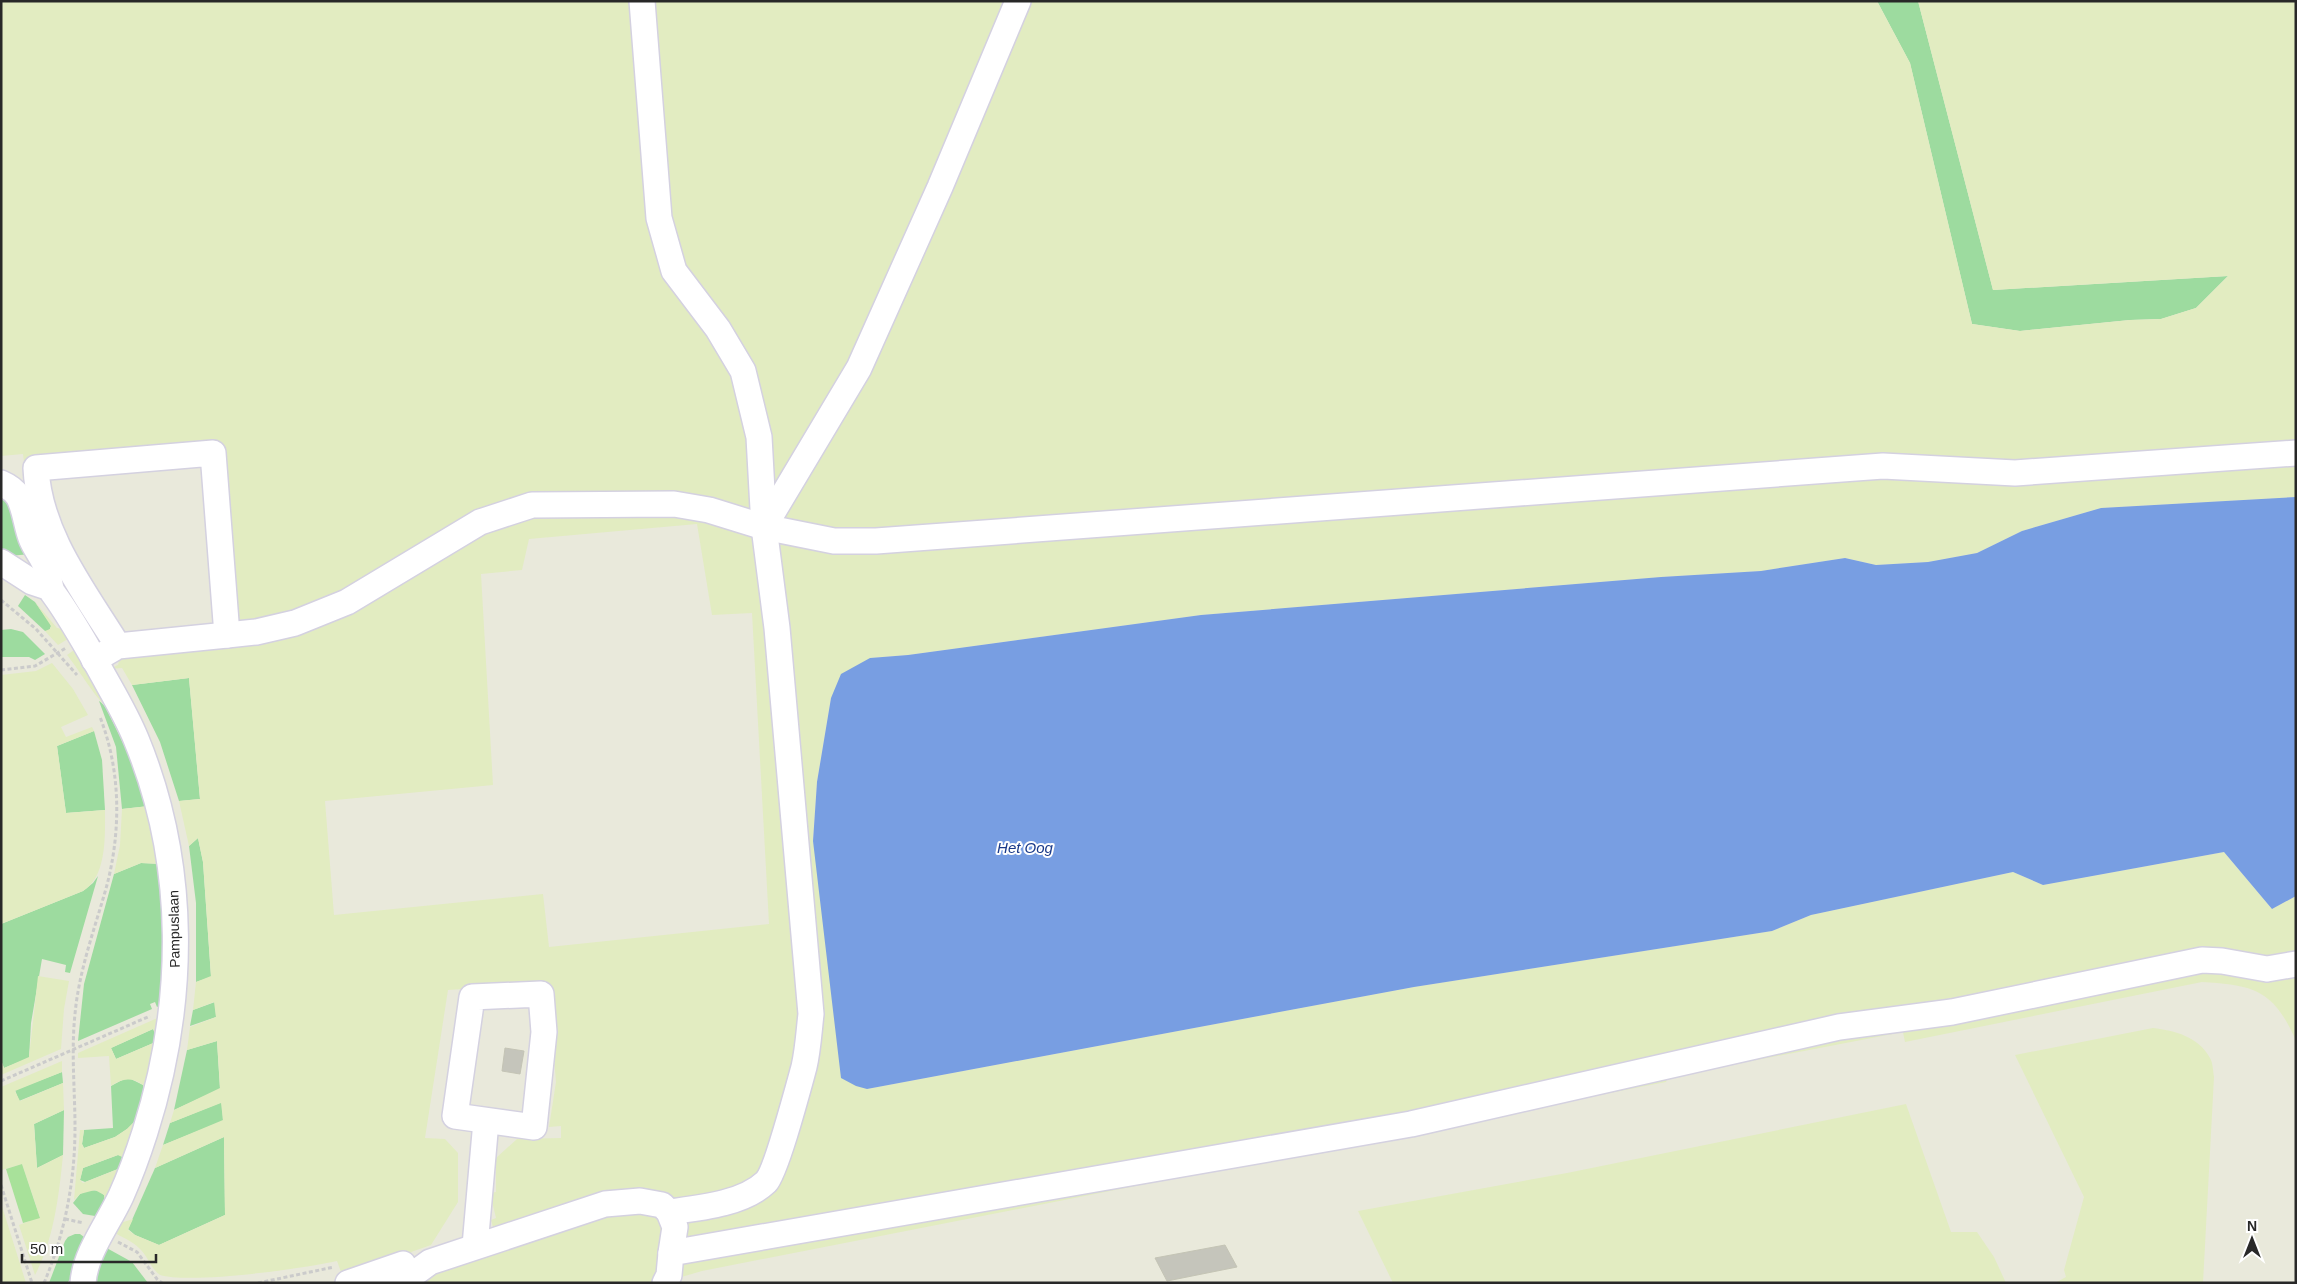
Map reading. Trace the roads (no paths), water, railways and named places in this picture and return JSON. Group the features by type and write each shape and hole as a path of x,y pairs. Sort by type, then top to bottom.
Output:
{"street":[{"path":"642,1 659,218 674,271 718,328 743,371 758,437 764,527 777,628 811,1014 804,1065 776,1162 768,1181 749,1194 709,1207 670,1212"},
{"path":"764,527 859,368 955,152 1018,1"},
{"path":"118,646 53,534 41,504 36,468 213,453 227,635"},
{"path":"94,660 118,646 256,632 295,623 347,602 480,522 532,505 674,504 709,510 764,527 834,541 876,541 1882,466 2015,473 2296,453"},
{"name":"Pampuslaan","path":"1,483 13,490 18,497 31,539 48,571 50,588 82,638 136,738 155,792 163,823 174,885 177,948 172,1012 160,1076 143,1139 121,1196 85,1266 83,1283"},
{"path":"1,562 32,582 50,588"},
{"path":"671,1253 1411,1124 1839,1027 1952,1012 2202,960 2222,961 2268,969 2296,964"},
{"path":"541,994 544,1032 534,1128 486,1121 454,1116 472,997 541,994"},
{"path":"475,1246 486,1121"},
{"path":"386,1283 415,1273 430,1262 604,1204 640,1201 662,1206 670,1212 675,1227 669,1275 665,1283"},
{"path":"342,1277 410,1262 430,1262"}],"water":[{"name":"Het Oog","path":"2296,497 2296,896 2272,909 2224,852 2043,885 2013,872 1811,915 1772,931 1414,987 867,1089 856,1086 841,1078 813,841 817,782 831,698 841,674 870,658 908,655 1201,615 1661,577 1761,571 1845,558 1876,565 1928,562 1977,553 2022,531 2101,508"}]}
